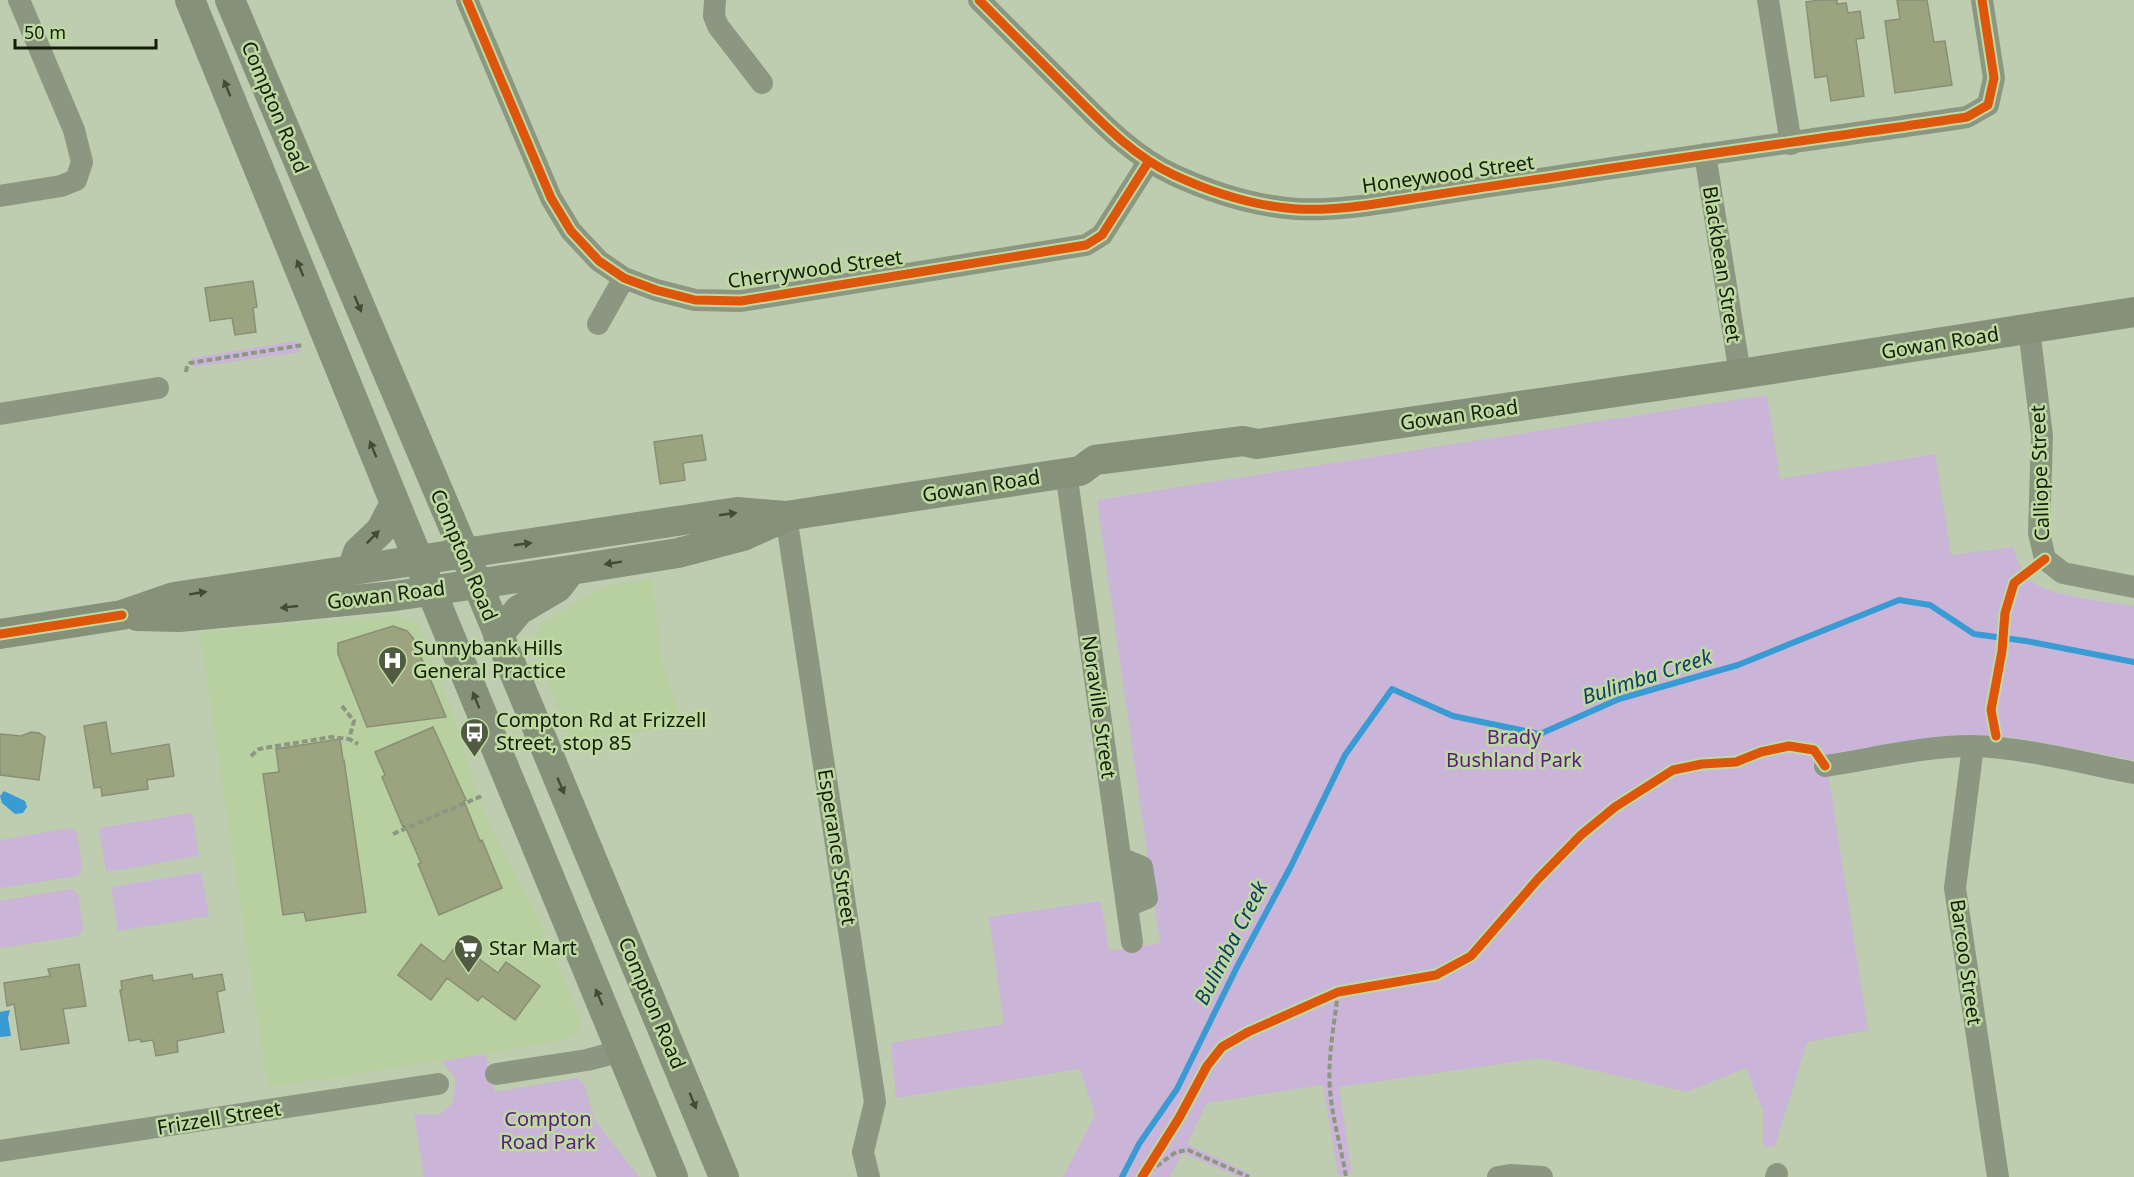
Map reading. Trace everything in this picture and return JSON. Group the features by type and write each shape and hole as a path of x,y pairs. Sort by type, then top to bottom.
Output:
{"main road":[{"name":"Compton Road","path":"190,0 673,1177"},
{"name":"Compton Road","path":"230,0 465,554 724,1177"},
{"name":"Gowan Road","path":"0,634 122,615 174,597 418,560 737,513 786,516 1073,472 1095,460 1126,454 1243,441 1257,444 1740,374 2134,312"},
{"path":"352,570 358,552 381,530 395,503"},
{"name":"Gowan Road","path":"122,615 179,618 362,599 571,570 678,553 743,536 786,516"},
{"path":"498,635 519,610 558,587 571,570"}],"street":[{"path":"0,196 61,186 76,180 82,162 74,130 19,0"},
{"name":"Cherrywood Street","path":"467,0 556,206 571,231 599,261 624,278 656,290 695,300 741,301 1086,245 1102,235 1149,161"},
{"path":"715,0 714,16 718,26 762,83"},
{"name":"Honeywood Street","path":"979,0 1123,142 1149,161 1171,174 1224,196 1253,203 1328,209 1967,117 1988,105 1994,78 1982,0"},
{"path":"1768,0 1791,144"},
{"name":"Blackbean Street","path":"1705,154 1740,374"},
{"path":"598,324 624,278"},
{"name":"Calliope Street","path":"2029,329 2042,436 2039,533 2045,559 2063,573 2134,587"},
{"path":"0,414 158,388"},
{"name":"Noraville Street","path":"1073,472 1132,942"},
{"name":"Esperance Street","path":"786,516 876,1102 863,1152 869,1177"},
{"path":"1826,766 1951,746 1973,746 1998,747 2134,773"},
{"name":"Barcoo Street","path":"1973,746 1955,888 1998,1177"},
{"path":"496,1074 587,1060 621,1051"},
{"name":"Frizzell Street","path":"0,1151 438,1084"},
{"path":"1498,1177 1510,1175 1542,1177"}],"path":[{"path":"186,372 190,363 303,345"},
{"path":"342,706 354,721 349,739"},
{"path":"251,756 259,748 332,737 349,739 358,744"},
{"path":"393,834 484,795"},
{"path":"1339,993 1329,1063 1330,1099 1346,1177"},
{"path":"1142,1177 1176,1152 1188,1150 1249,1177"},
{"path":"1142,1177 1154,1157"}],"shaded area":[{"path":"652,578 661,659 683,725 572,742 533,642 540,624 604,587"},
{"path":"396,615 418,626 455,719 476,790 490,827 538,917 581,1021 577,1031 567,1039 485,1054 268,1087 200,633"}],"green space":[{"path":"296,341 301,352 193,367 190,358"},
{"name":"Brady Bushland Park","path":"1767,395 1780,479 1935,454 1951,555 2013,547 2024,572 2038,586 2079,598 2134,606 2134,760 2011,737 1963,738 1826,760 1868,1030 1807,1042 1775,1146 1763,1147 1763,1111 1746,1068 1687,1092 1541,1058 1339,1087 1352,1174 1338,1176 1323,1085 1207,1103 1187,1144 1251,1174 1249,1177 1239,1177 1182,1153 1170,1177 1063,1177 1095,1115 1080,1069 896,1098 891,1043 1004,1024 989,917 1101,901 1109,951 1160,943 1097,500"},
{"path":"192,813 199,856 106,872 99,828"},
{"path":"71,828 77,833 82,867 78,876 0,888 0,840"},
{"path":"201,872 209,916 118,931 111,887"},
{"path":"72,889 78,894 83,929 78,936 0,948 0,901"},
{"name":"Compton Road Park","path":"485,1054 495,1092 578,1078 585,1086 594,1119 639,1177 424,1177 414,1114 438,1115 454,1102 455,1078 442,1061"}],"water":[{"path":"4,791 25,801 27,807 23,813 15,814 2,803 0,796"},
{"path":"10,1010 8,1018 11,1036 0,1037 0,1012"}],"building":[{"path":"1837,0 1837,4 1846,3 1848,13 1860,11 1864,38 1856,39 1864,96 1831,101 1827,76 1815,78 1806,2"},
{"path":"1897,0 1927,0 1934,42 1945,41 1952,85 1895,93 1885,21 1900,19"},
{"path":"253,281 257,307 253,308 256,332 235,335 232,318 210,321 205,288"},
{"path":"702,435 706,460 683,463 685,480 660,484 654,442"},
{"name":"Sunnybank Hills General Practice","path":"393,626 407,631 413,638 446,717 367,727 338,654 338,643"},
{"path":"106,722 111,754 169,744 174,776 147,780 148,789 102,796 101,787 94,788 84,726"},
{"path":"433,727 502,888 439,915 418,864 421,863 382,777 385,775 375,752"},
{"path":"31,732 45,737 39,780 0,775 0,734 21,736"},
{"path":"340,739 366,912 306,921 304,912 283,915 263,774 279,772 276,749"},
{"path":"458,943 498,973 506,962 540,986 515,1020 482,996 478,1001 447,978 431,1000 398,975 421,944 444,962"},
{"path":"79,964 86,1006 63,1009 69,1043 21,1050 14,1004 7,1006 4,983 50,976 48,969"},
{"path":"192,974 193,979 222,974 225,990 217,992 224,1032 177,1041 178,1052 156,1056 153,1040 129,1041 120,990 122,990 121,981 152,975 153,981"}],"waterway":[{"name":"Bulimba Creek","path":"1122,1177 1139,1144 1177,1089 1345,755 1392,689 1453,716 1540,734 1619,699 1738,665 1899,600 1930,605 1974,634 2026,641 2134,662"}],"cycle path":[{"path":"467,0 551,198 571,231 599,261 624,278 656,290 695,300 741,301 1086,245 1102,235 1149,161"},
{"path":"979,0 1106,126 1145,158 1174,175 1219,193 1265,205 1297,209 1371,205 1967,117 1988,105 1994,78 1982,0"},
{"path":"1996,736 1991,710 2002,651 2005,613 2014,583 2045,559"},
{"path":"0,634 122,615"},
{"path":"1142,1177 1179,1118 1207,1066 1222,1047 1248,1032 1338,992 1436,975 1471,956 1538,879 1581,835 1615,807 1673,770 1702,764 1736,762 1761,752 1789,746 1814,750 1825,766"}],"place":[{"name":"Sunnybank Hills General Practice","path":"392,686"},
{"name":"Compton Rd at Frizzell Street, stop 85","path":"475,758"},
{"name":"Star Mart","path":"468,974"}]}
